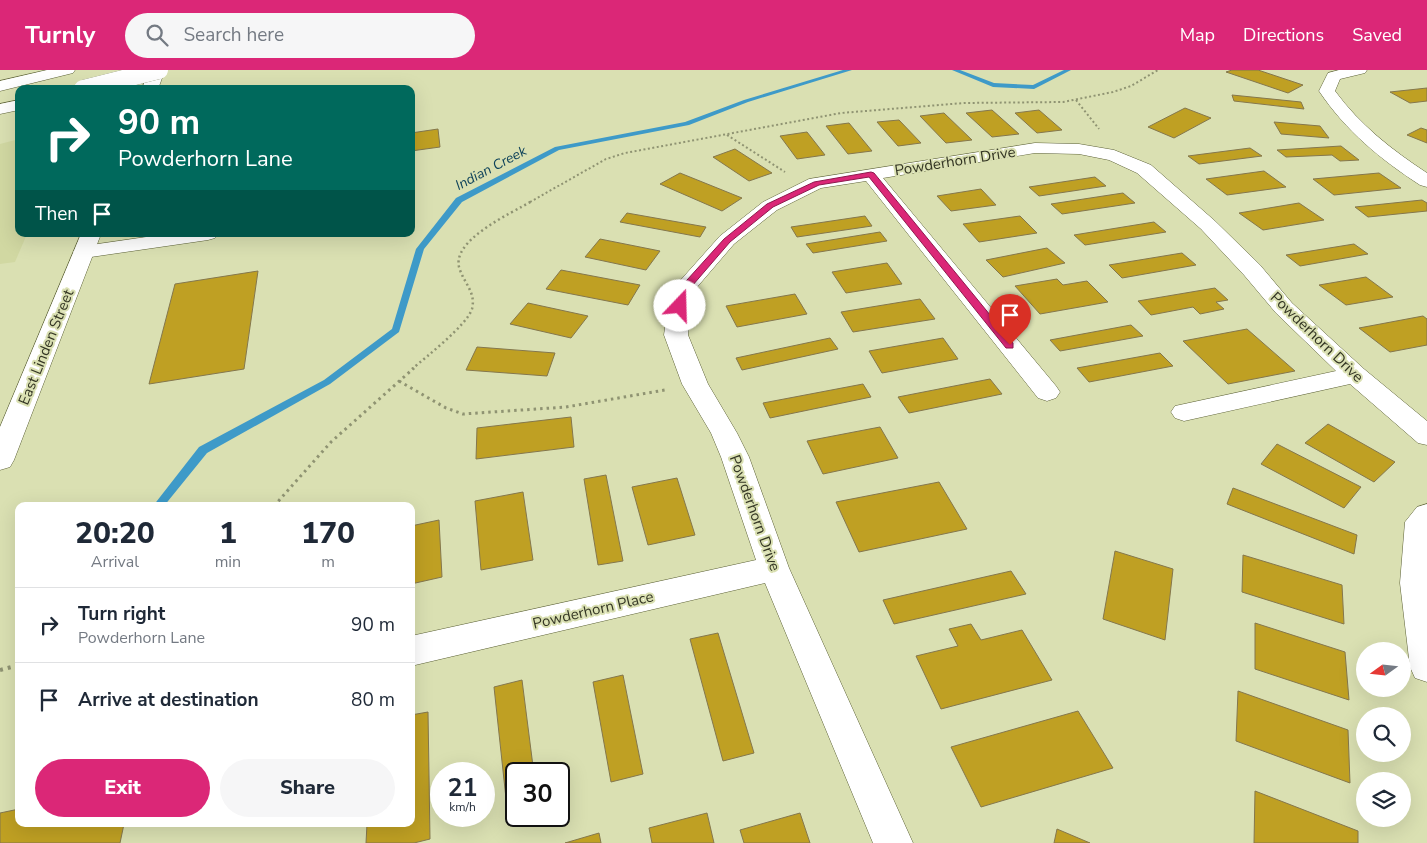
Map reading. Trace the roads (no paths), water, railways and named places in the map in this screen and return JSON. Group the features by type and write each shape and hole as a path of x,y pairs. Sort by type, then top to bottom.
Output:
{"main road":[{"path":"0,86 67,70"},
{"path":"1359,70 1334,76 1327,91 1341,113 1372,143 1427,181"},
{"path":"105,85 155,76"},
{"path":"0,109 15,106"},
{"name":"Powderhorn Drive","path":"893,843 774,568 735,457 724,433 695,384 676,335 681,292 727,240 770,206 816,183 1035,148 1079,149 1114,155 1144,168 1208,225 1252,270 1284,308 1355,375 1427,436"},
{"path":"871,175 1047,392"},
{"path":"87,243 168,237"},
{"name":"East Linden Street","path":"0,460 87,243"},
{"path":"1184,412 1355,375"},
{"path":"1427,515 1420,522 1416,583 1427,666"},
{"name":"Powderhorn Place","path":"415,650 774,568"}],"waterway":[{"name":"Indian Creek","path":"161,502 203,450 327,382 396,330 420,249 459,200 557,148 687,124 746,101 849,70"},
{"name":"Indian Creek","path":"955,70 993,85 1034,87 1068,70"}]}
